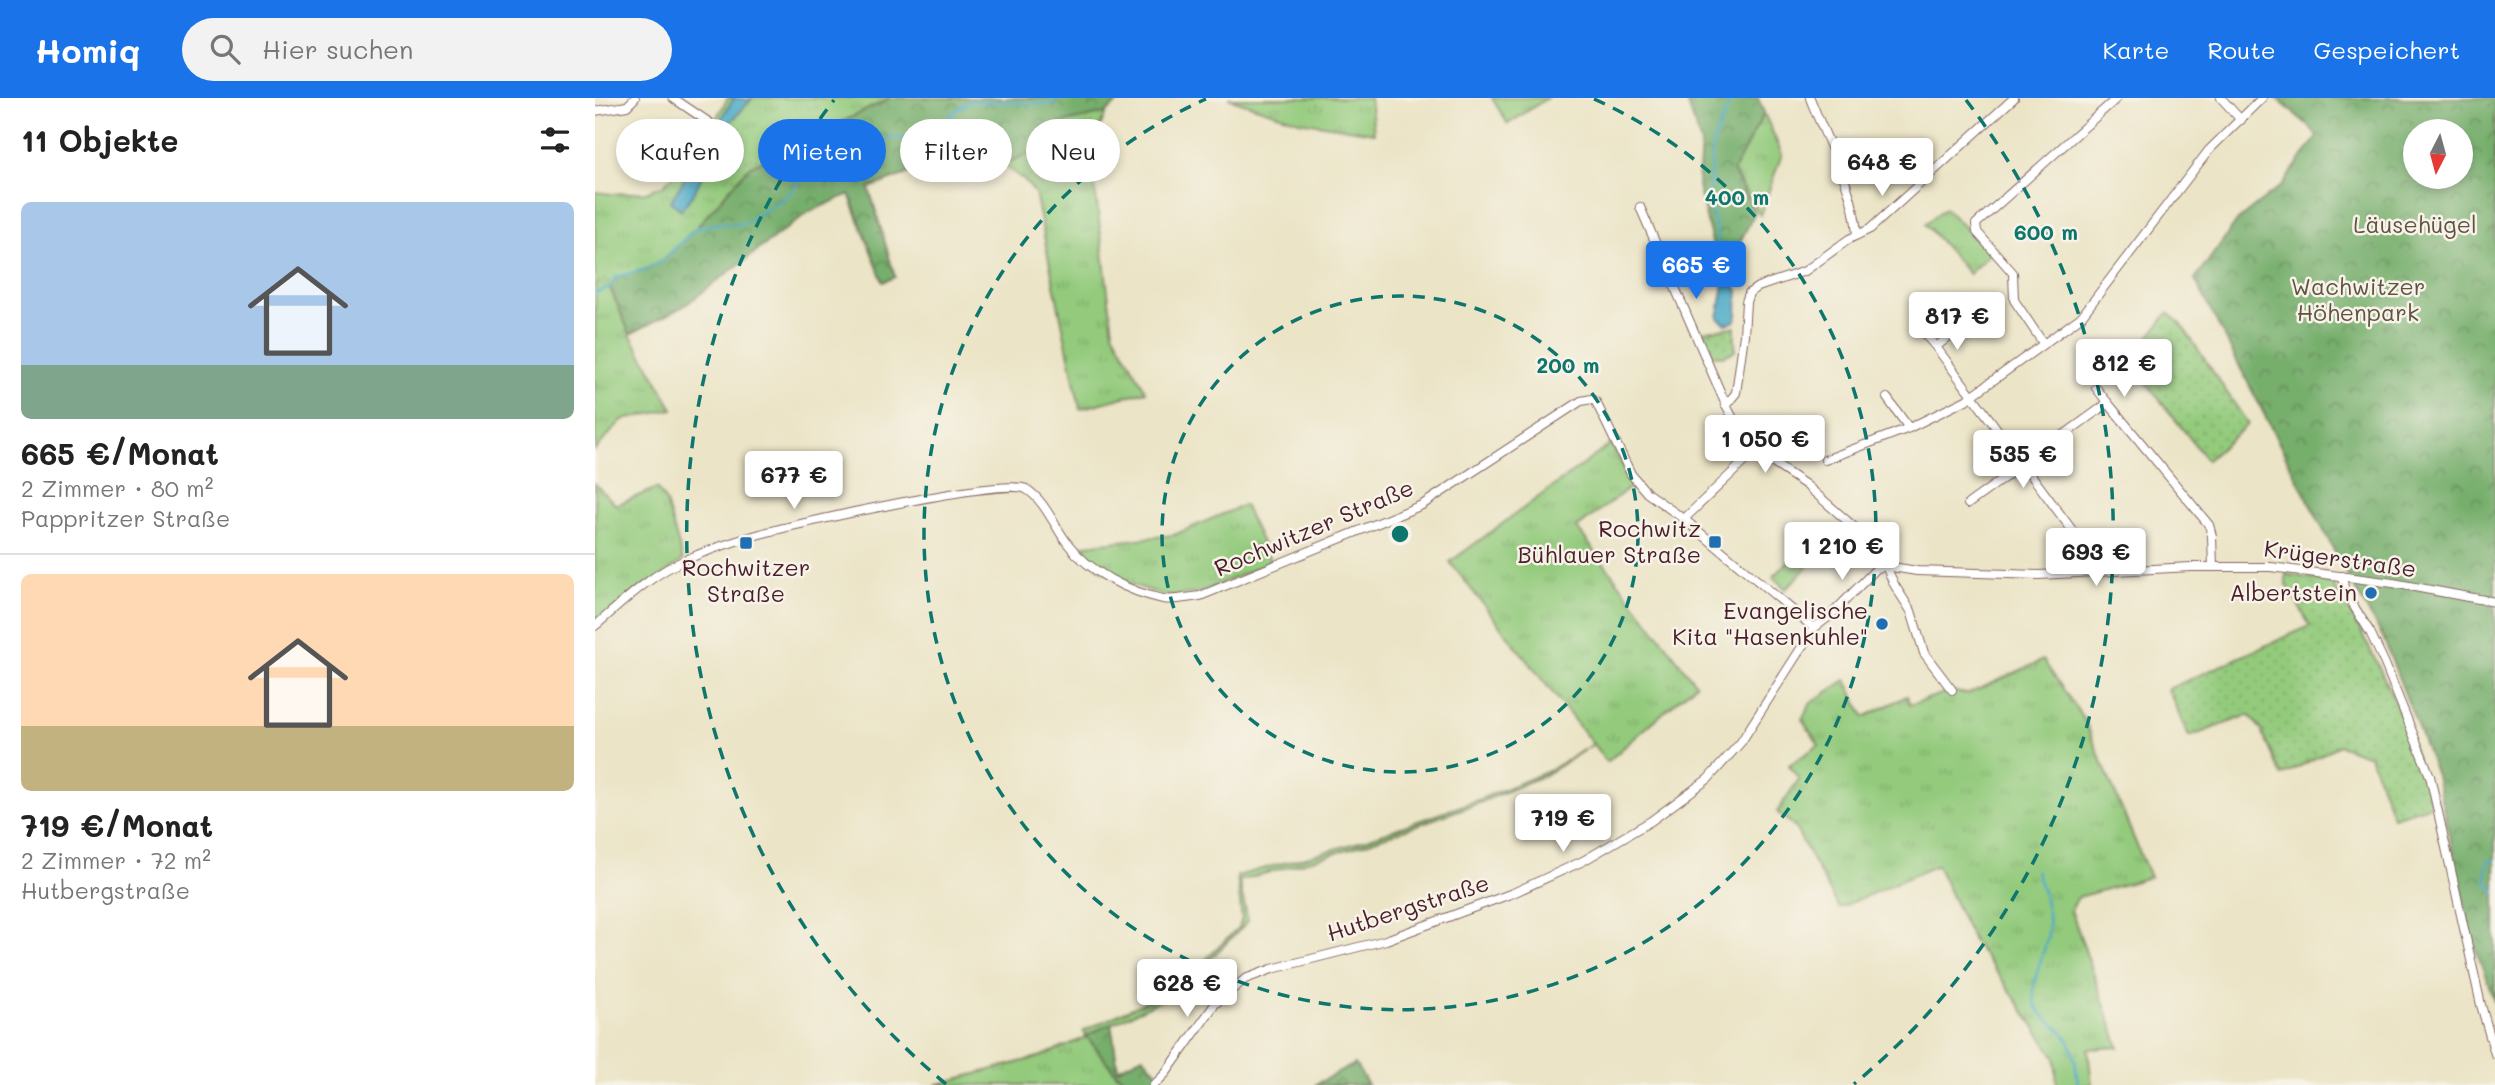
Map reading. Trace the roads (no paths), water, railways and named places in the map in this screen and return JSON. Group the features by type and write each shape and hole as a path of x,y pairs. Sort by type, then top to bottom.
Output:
{"street":[{"path":"595,111 627,106 635,98"},
{"path":"673,98 703,119"},
{"path":"1810,98 1849,192 1856,214 1857,235"},
{"path":"1727,405 1736,393 1749,293 1758,287 1805,271 1870,229 2014,98"},
{"path":"2043,343 2014,300 2013,273 1977,232 1976,224 2117,98"},
{"path":"2221,98 2241,120"},
{"path":"1825,460 1909,428 1971,396 2081,317 2209,150 2262,98"},
{"path":"1640,207 1727,405 1752,453 1790,474 1877,547 1910,611 1924,653 1952,690"},
{"path":"1919,328 1936,347 2095,561 2098,574"},
{"path":"1936,347 1958,329"},
{"path":"2096,388 2209,525 2213,567"},
{"path":"1887,398 1909,428"},
{"name":"Rochwitzer Straße","path":"595,626 639,589 683,561 756,535 944,495 1007,486 1025,488 1038,499 1069,546 1100,573 1131,588 1165,599 1200,596 1422,505 1581,401 1592,399 1596,402 1625,464 1637,483 1657,501 1684,519"},
{"path":"1968,504 2108,403"},
{"path":"1752,453 1684,519 1814,628"},
{"name":"Krügerstraße","path":"1886,566 1917,571 2005,575 2098,574 2213,567 2283,568 2495,602"},
{"name":"Hutbergstraße","path":"1154,1085 1166,1073 1215,1004 1245,979 1272,969 1386,940 1513,893 1583,861 1651,821 1708,779 1741,742 1814,628 1831,615 1872,572 1886,566"},
{"path":"2342,576 2345,592 2370,632 2387,668 2430,776 2481,1005 2495,1054"}],"water":[{"path":"734,98 751,100 733,119 721,119"},
{"path":"683,182 699,182 681,210 671,201"},
{"path":"1731,283 1738,290 1737,316 1734,322 1726,324 1718,318 1724,284"}],"waterway":[{"path":"595,293 610,287 616,277 646,269 662,261 696,228 716,224 743,224 786,197 802,179 828,165 843,163 855,150 869,153 890,137 924,136 937,129 959,108 973,101 1052,104 1059,98"},
{"path":"1727,284 1709,196 1713,142 1732,98"},
{"path":"2495,861 2488,861 2486,880 2495,892"},
{"path":"2036,870 2049,925 2034,985 2035,1002 2041,1013 2064,1033 2070,1043 2078,1085"}],"place":[{"name":"Rochwitz Bühlauer Straße","path":"1715,542"},
{"name":"Rochwitzer Straße","path":"746,543"},
{"name":"Albertstein","path":"2371,593"},
{"name":"Evangelische Kita \"Hasenkuhle\"","path":"1882,624"}],"park label":[{"name":"Läusehügel","path":"2415,225"},
{"name":"Wachwitzer Höhenpark","path":"2358,300"}]}
